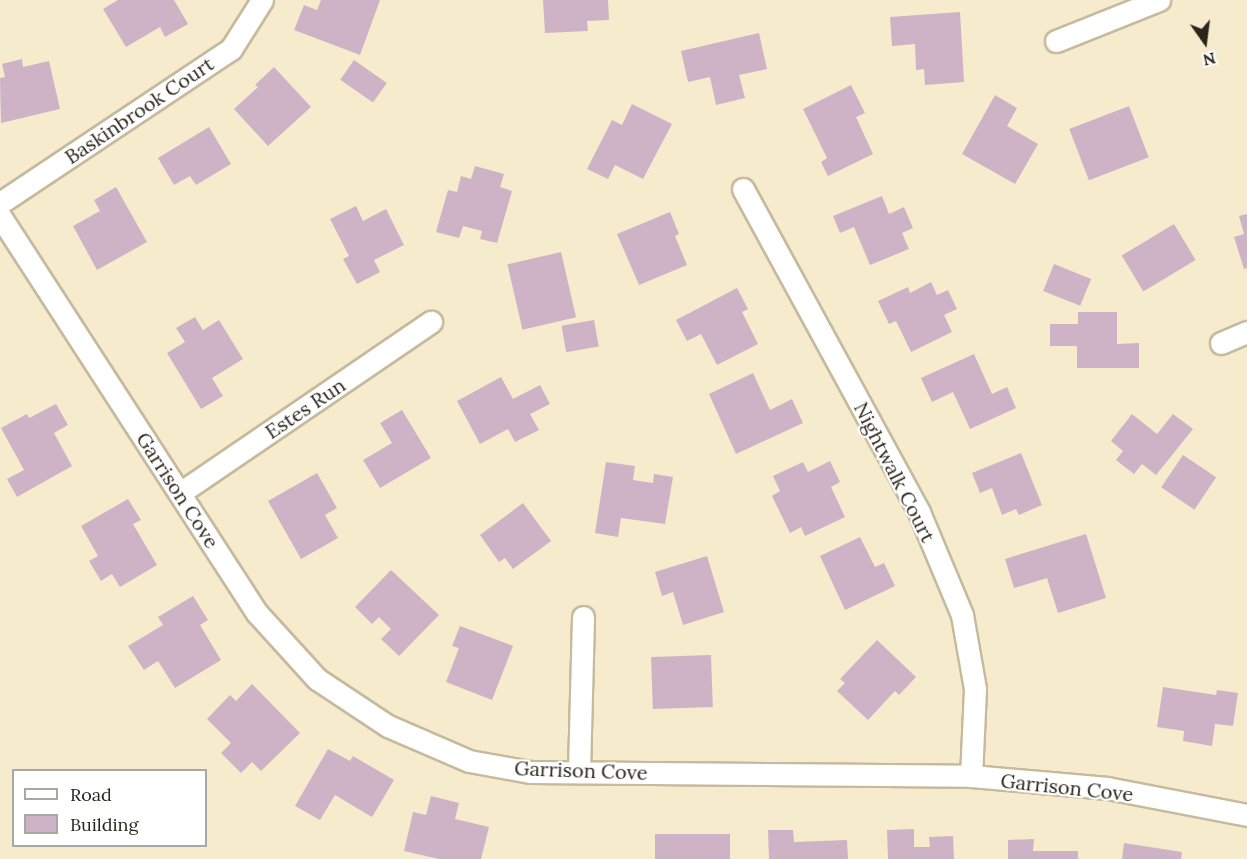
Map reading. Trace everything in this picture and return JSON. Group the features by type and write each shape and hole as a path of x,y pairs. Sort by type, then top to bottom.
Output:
{"street":[{"name":"Baskinbrook Court","path":"0,203 231,49 262,0"},
{"path":"1056,41 1159,0"},
{"name":"Nightwalk Court","path":"743,189 919,512 962,615 975,689 971,776"},
{"name":"Garrison Cove","path":"0,216 256,613 317,679 388,726 469,761 531,772 971,776 1107,788 1247,815"},
{"name":"Estes Run","path":"180,493 431,322"},
{"path":"1221,343 1247,332"},
{"path":"579,771 583,617"}],"building":[{"path":"118,0 174,0 188,24 165,37 160,27 126,47 103,9"},
{"path":"321,0 380,0 360,55 294,30 304,5 317,10"},
{"path":"543,0 608,0 609,20 587,21 588,31 545,33"},
{"path":"960,12 964,82 925,85 924,69 916,70 915,44 892,46 890,17"},
{"path":"759,33 767,69 739,75 745,98 716,105 710,77 688,82 681,51"},
{"path":"22,59 23,67 49,61 60,109 1,123 0,78 5,77 2,64"},
{"path":"354,60 387,83 373,103 340,80"},
{"path":"274,67 311,107 268,146 234,109 258,87 255,85"},
{"path":"851,85 865,113 856,117 873,154 828,176 821,162 827,158 803,109"},
{"path":"995,95 1017,108 1007,126 1038,144 1015,184 962,154"},
{"path":"632,104 672,124 643,179 615,165 608,179 587,169 612,120 622,125"},
{"path":"1129,106 1149,157 1089,180 1069,129"},
{"path":"209,127 231,164 196,185 190,176 174,185 158,158"},
{"path":"475,166 504,174 500,187 512,191 497,243 480,239 482,231 463,226 459,238 436,232 448,190 457,192 461,176 471,179"},
{"path":"116,187 147,242 97,270 73,226 100,211 94,200"},
{"path":"882,196 889,214 904,207 913,228 902,233 909,249 870,265 854,227 840,233 833,216"},
{"path":"356,206 363,221 386,209 404,245 374,260 380,272 357,284 343,259 349,256 330,219"},
{"path":"670,212 679,234 675,236 687,265 639,285 617,234"},
{"path":"1247,214 1247,268 1244,269 1234,237 1244,234 1239,216"},
{"path":"1174,224 1196,260 1143,291 1122,255"},
{"path":"561,252 576,317 522,330 507,264"},
{"path":"1054,264 1091,279 1080,306 1043,291"},
{"path":"931,282 937,295 948,290 957,309 944,315 952,332 911,352 896,321 889,324 878,301 908,287 910,293"},
{"path":"737,288 748,309 742,312 758,344 717,365 701,334 687,341 676,320"},
{"path":"1078,312 1117,312 1117,344 1139,343 1139,368 1077,368 1077,346 1050,346 1050,324 1078,324"},
{"path":"195,317 203,330 219,320 243,359 212,378 223,396 201,409 167,353 185,342 176,328"},
{"path":"594,320 599,347 566,352 562,326"},
{"path":"974,354 992,394 1007,387 1016,408 970,429 953,392 932,402 921,378"},
{"path":"753,373 770,410 792,399 803,423 736,454 709,394"},
{"path":"501,377 513,399 540,385 550,404 530,414 539,430 515,442 508,429 480,444 457,401"},
{"path":"56,404 68,425 54,433 72,466 17,497 7,479 24,470 1,428 27,414 29,418"},
{"path":"402,410 431,458 380,488 363,460 392,443 380,423"},
{"path":"1132,414 1157,434 1173,414 1193,429 1156,475 1142,464 1134,474 1116,460 1123,451 1111,441"},
{"path":"1021,453 1042,505 1019,515 1016,509 1002,515 992,488 980,493 972,473"},
{"path":"1183,455 1216,477 1194,510 1161,487"},
{"path":"830,461 840,482 831,487 845,517 805,536 801,527 790,533 772,496 780,491 773,476 803,462 808,472"},
{"path":"606,462 635,466 633,480 653,483 654,474 673,477 665,524 621,518 618,537 595,533"},
{"path":"317,473 337,508 325,515 338,538 301,559 268,501"},
{"path":"128,499 141,520 133,524 157,565 120,587 112,574 101,581 89,561 98,556 81,526"},
{"path":"523,503 551,541 513,569 505,558 499,562 480,535"},
{"path":"1086,534 1106,598 1058,613 1047,578 1014,588 1005,559"},
{"path":"860,537 875,567 884,563 895,586 845,610 820,556"},
{"path":"707,556 724,612 683,625 673,592 662,596 655,572"},
{"path":"391,570 439,615 399,656 381,639 391,629 379,617 372,624 355,607"},
{"path":"193,596 208,620 200,625 221,660 175,688 158,661 144,670 128,646 163,625 158,617"},
{"path":"460,626 513,646 492,700 446,682 459,648 452,646"},
{"path":"877,640 916,677 899,695 895,691 868,720 837,691 845,683 840,679"},
{"path":"711,655 713,707 653,709 651,657"},
{"path":"252,684 300,733 261,771 252,762 241,773 221,753 231,743 207,719 230,695 236,701"},
{"path":"1163,687 1216,695 1217,690 1238,693 1233,726 1215,724 1212,746 1183,741 1184,731 1157,727"},
{"path":"328,749 350,761 353,756 394,780 372,817 335,795 320,820 295,806"},
{"path":"431,796 459,803 455,819 489,827 481,859 439,859 404,851 413,812 426,815"},
{"path":"914,829 914,847 930,847 929,837 953,836 954,859 888,859 887,830"},
{"path":"768,830 793,830 794,842 847,840 848,859 769,859"},
{"path":"655,834 730,834 730,859 655,859"},
{"path":"1034,839 1033,851 1078,851 1078,859 1008,859 1008,840"},
{"path":"1124,843 1182,852 1181,859 1122,859"}]}
